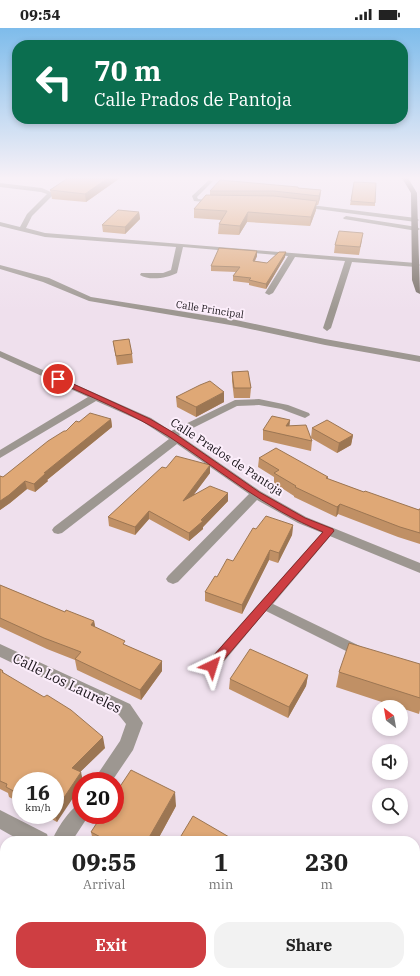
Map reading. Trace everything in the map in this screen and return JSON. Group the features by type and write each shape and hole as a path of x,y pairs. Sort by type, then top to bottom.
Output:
{"main road":[{"path":"416,222 416,280 420,292"}],"street":[{"path":"22,230 26,222"},
{"path":"0,224 45,235 416,265"},
{"path":"144,275 161,276 172,273 174,271 180,245"},
{"path":"270,293 293,254"},
{"path":"327,328 349,259"},
{"name":"Calle Principal","path":"0,267 46,280 89,299 236,324 420,359"},
{"name":"Calle Prados de Pantoja","path":"0,354 147,420 256,494 302,520 420,568"},
{"path":"0,455 96,397"},
{"path":"58,530 174,437 235,403 259,402 284,407 305,415"},
{"path":"174,579 256,494"},
{"name":"Calle Los Laureles","path":"0,650 124,709 135,724 127,745 108,772"},
{"path":"0,819 31,836"},
{"path":"64,836 73,824"}],"lane":[{"path":"373,222 417,229"},
{"path":"212,666 329,531"},
{"path":"264,605 368,655"}],"building":[{"path":"105,222 129,222 125,227 102,225"},
{"path":"220,222 242,222 240,226 219,224"},
{"path":"339,231 363,233 360,247 335,245"},
{"path":"219,248 257,251 253,261 267,263 279,252 286,252 266,284 249,280 251,278 233,276 240,267 211,266"},
{"path":"129,339 132,354 116,356 113,341"},
{"path":"248,371 251,388 234,388 232,372"},
{"path":"210,381 224,392 196,407 176,397 200,385"},
{"path":"90,413 111,419 44,473 46,473 34,484 25,481 0,501 0,476 3,477 48,441 66,431 76,421 79,422"},
{"path":"272,416 290,420 286,426 306,425 312,441 263,430"},
{"path":"327,420 353,435 339,443 312,428"},
{"path":"276,448 328,477 326,478 364,492 365,491 419,510 420,509 420,533 340,504 337,507 295,487 296,486 274,473 279,470 259,458"},
{"path":"176,456 210,465 183,501 210,486 228,493 201,520 203,521 189,533 149,511 135,527 108,517 162,467 166,468"},
{"path":"266,516 293,525 279,553 270,550 242,605 205,592 215,576 217,577 227,559 233,561 253,528 256,529"},
{"path":"0,585 65,612 66,610 94,621 91,625 125,641 123,644 162,661 140,690 75,659 81,652 44,638 0,618"},
{"path":"349,643 420,664 420,698 339,672"},
{"path":"250,649 308,675 289,707 230,679"},
{"path":"0,669 3,671 2,672 44,697 47,695 71,710 103,737 72,768 81,772 72,772 72,786 64,798 64,772 12,772 12,790 6,787 7,784 0,781"},
{"path":"131,770 175,792 150,836 99,836 91,832 96,824 124,824 124,780"},
{"path":"193,816 227,836 181,836"}],"route":[{"path":"58,379 147,420 256,494 302,520 329,531 212,666"}]}
